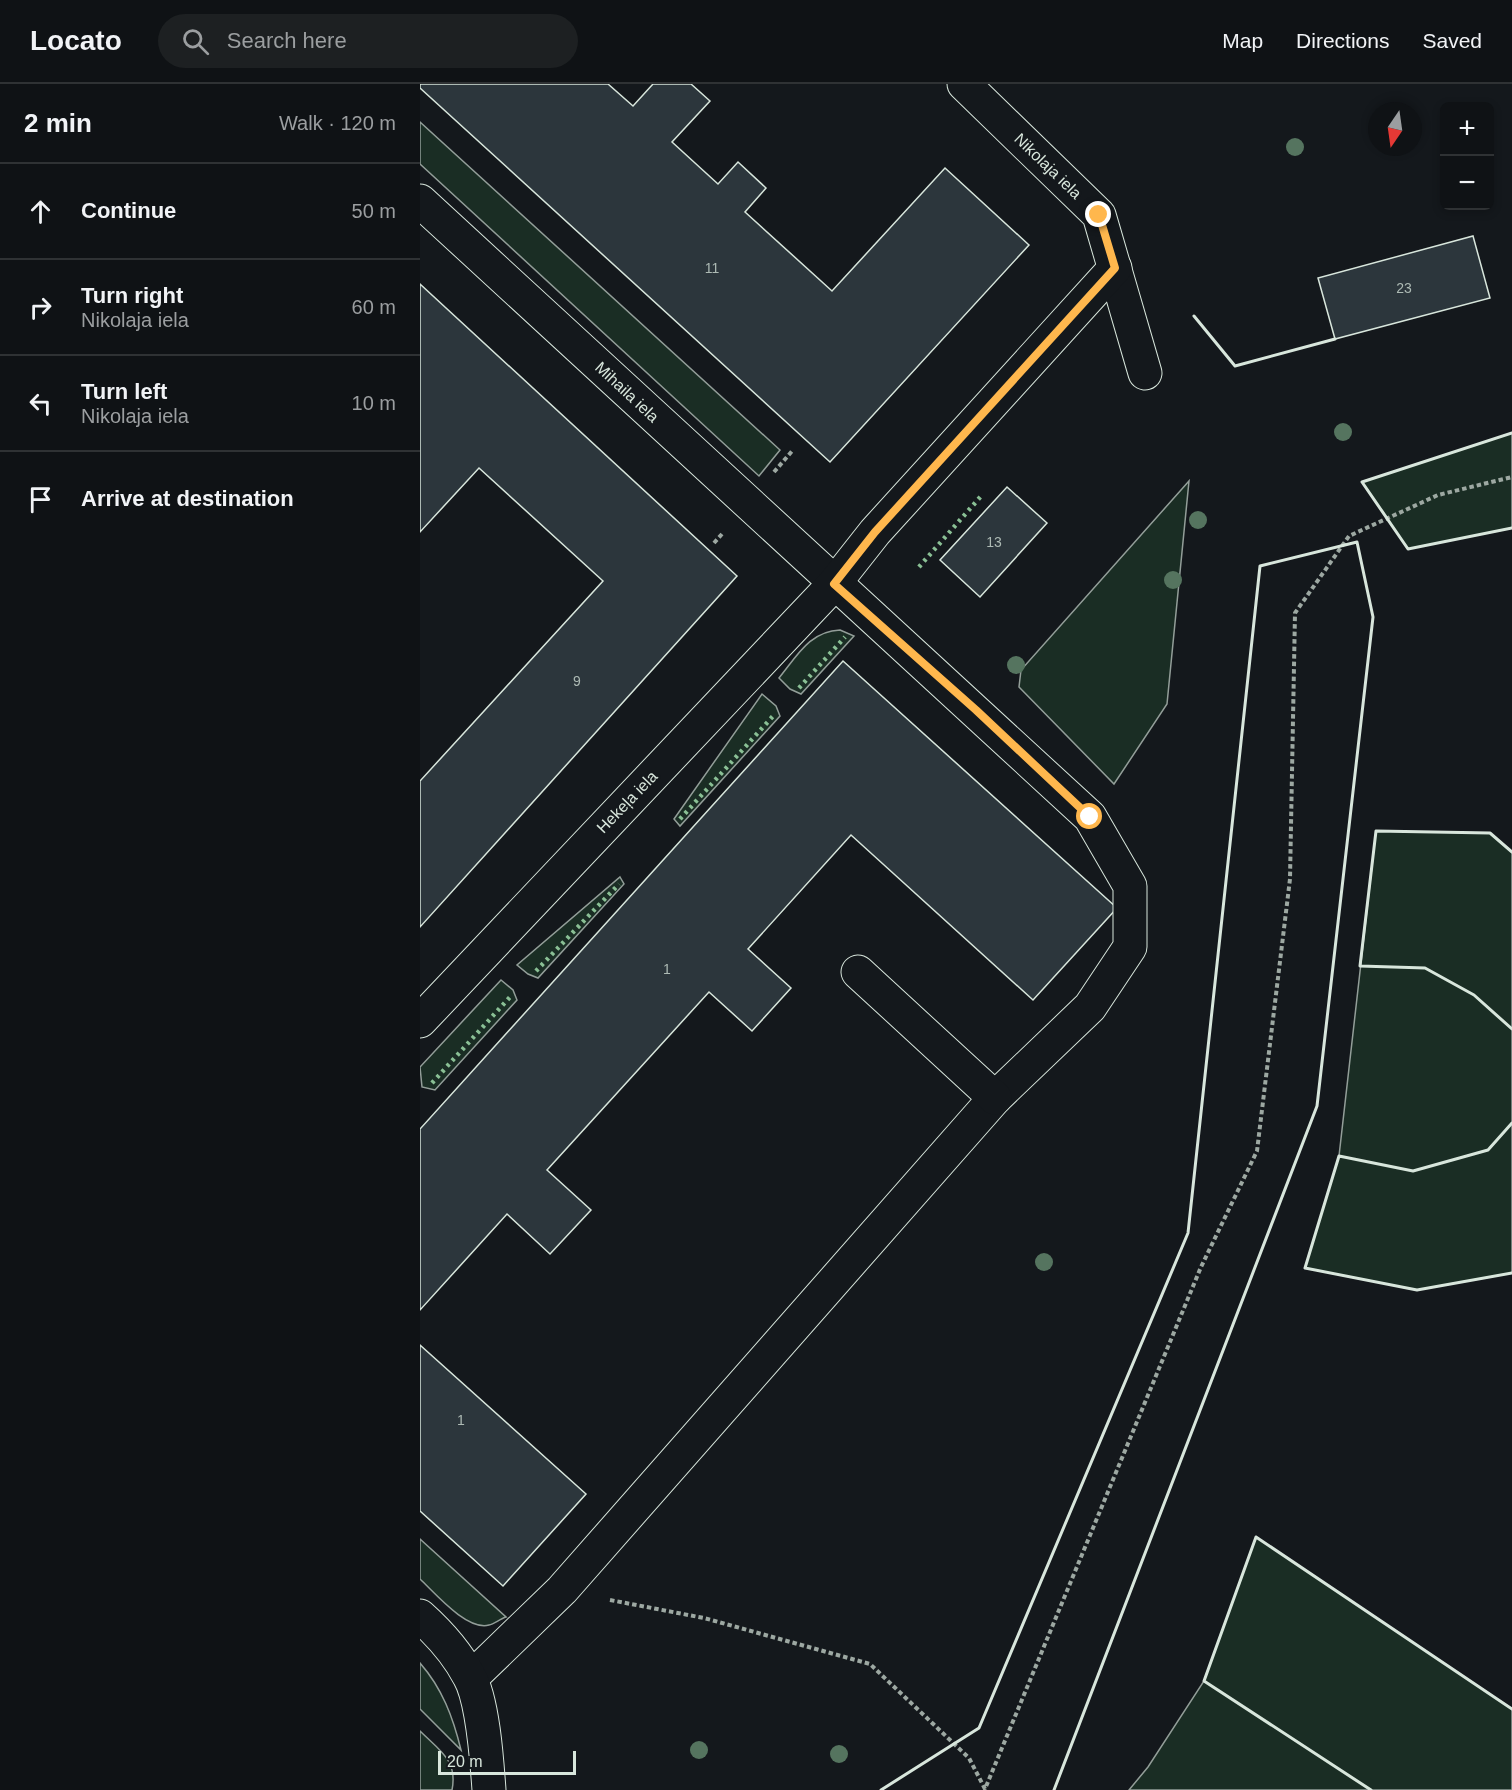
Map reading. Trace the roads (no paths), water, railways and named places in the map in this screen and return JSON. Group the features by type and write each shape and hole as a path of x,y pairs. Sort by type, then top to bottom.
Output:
{"street":[{"name":"Nikolaja iela","path":"964,84 1099,215 1146,373"},
{"name":"Mihaila iela","path":"420,201 1090,817 1130,886 1130,947 1090,1007 995,1098 562,1590 471,1678"},
{"path":"834,584 875,532 1115,268"},
{"name":"Hekeļa iela","path":"427,1001 834,584"},
{"path":"858,972 995,1098"},
{"path":"420,1616 440,1634 471,1678 484,1736 489,1790"}]}
